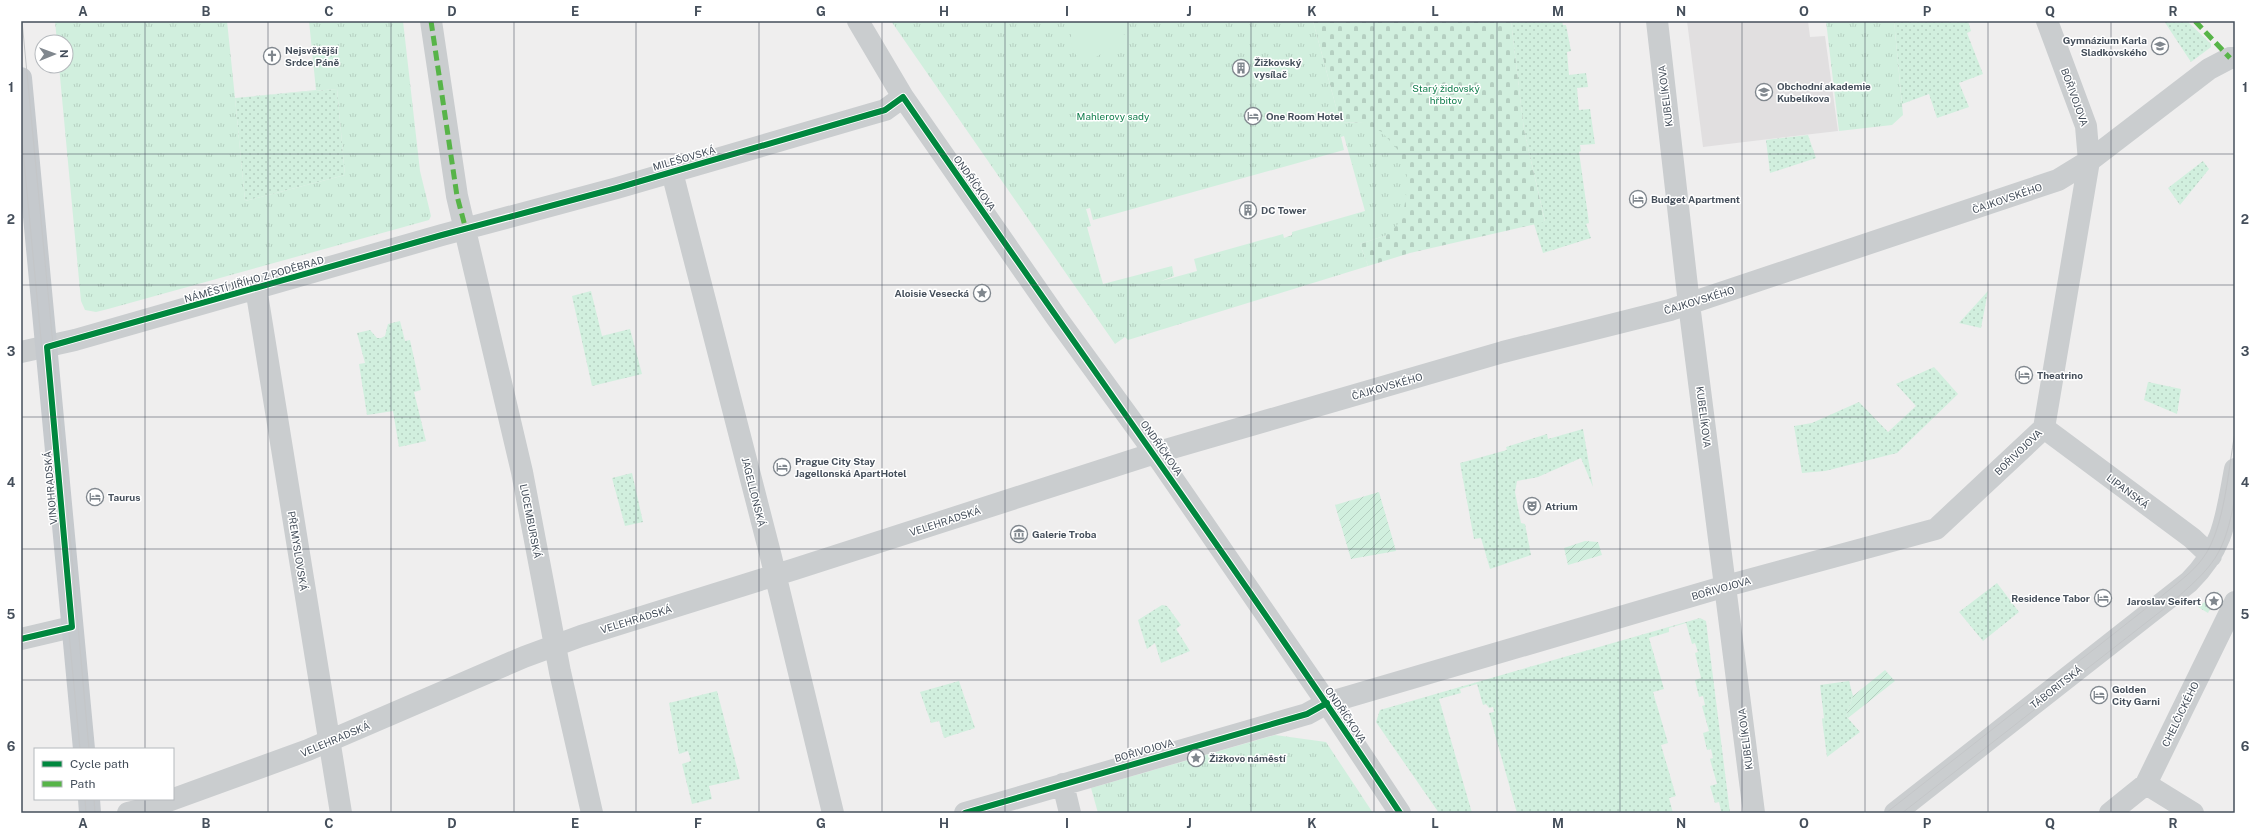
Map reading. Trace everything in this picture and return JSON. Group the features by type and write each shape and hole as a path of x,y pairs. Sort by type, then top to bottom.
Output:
{"main road":[{"name":"VINOHRADSKÁ","path":"21,78 84,748"},
{"path":"89,800 90,813"}],"street":[{"path":"432,21 456,189 466,230"},
{"name":"ONDŘÍČKOVA","path":"858,21 904,97 1056,317 1154,453 1327,704 1400,813"},
{"name":"KUBELÍKOVA","path":"1657,21 1689,304 1754,813"},
{"name":"BOŘIVOJOVA","path":"965,813 1307,714 1327,704 1726,586 1936,530 2044,428 2088,161 2086,126 2047,21"},
{"name":"ČAJKOVSKÉHO","path":"1154,453 1503,352 1689,304 2058,180 2088,161 2209,69 2230,58 2235,58"},
{"name":"MILEŠOVSKÁ","path":"466,230 885,110 904,97"},
{"name":"JAGELLONSKÁ","path":"672,172 776,575 833,813"},
{"name":"NÁMĚSTÍ JIŘÍHO Z PODĚBRAD","path":"21,352 47,347 466,230"},
{"name":"LUCEMBURSKÁ","path":"466,230 522,472 555,645 592,813"},
{"name":"PŘEMYSLOVSKÁ","path":"256,288 341,813"},
{"name":"LIPANSKÁ","path":"2044,428 2192,538 2211,556"},
{"name":"VELEHRADSKÁ","path":"174,799 329,742 555,645 1154,453"},
{"name":"TÁBORITSKÁ","path":"1895,813 2189,582 2211,556 2224,527 2235,469"},
{"name":"CHELČICKÉHO","path":"2110,813 2146,784 2235,602"},
{"path":"21,639 72,627"},
{"path":"1063,784 1070,813"},
{"path":"2146,784 2193,813"},
{"name":"VELEHRADSKÁ","path":"128,813 149,808 171,800"}],"shaded area":[{"name":"Obchodní akademie Kubelíkova","path":"1687,21 1808,21 1810,37 1825,36 1838,131 1703,147"}],"green space":[{"path":"55,21 227,21 235,98 316,90 309,21 403,21 420,171 431,216 429,220 96,312 85,310 81,301 60,74 74,74 74,34 56,34","holes":["337,89 345,175 245,201 235,98"]},
{"name":"Mahlerovy sady","path":"891,21 1313,21 1340,122 1363,123 1382,132 1398,150 1407,171 1406,197 1402,220 1387,235 1360,244 1368,266 1128,340 1125,337 1115,344","holes":["1344,136 1365,211 1292,232 1292,235 1284,238 1283,234 1194,259 1197,271 1161,281 1174,276 1172,266 1103,284 1087,227 1091,226 1086,209 1090,208 1093,220 1344,150 1341,137"]},
{"path":"1079,21 1117,21 1123,30 1125,40 1084,64 1079,59 1071,43 1072,32"},
{"name":"Starý židovský hřbitov","path":"1313,21 1511,21 1524,130 1545,222 1410,253 1368,266 1360,244 1387,235 1363,123 1340,122"},
{"path":"1511,21 1562,21 1563,25 1566,25 1571,51 1567,52 1569,75 1586,73 1588,87 1577,88 1579,110 1590,109 1595,144 1580,145 1581,151 1579,152 1589,223 1586,224 1591,238 1543,253 1534,224 1545,221 1524,130"},
{"path":"1826,21 1894,21 1903,115 1892,125 1839,131"},
{"path":"1894,21 1968,21 1971,31 1967,33 1983,74 1959,83 1969,107 1937,118 1929,94 1902,104"},
{"path":"2164,21 2187,21 2211,44 2211,47 2191,62"},
{"path":"337,89 345,175 245,201 235,98"},
{"path":"1808,135 1816,158 1770,173 1766,140"},
{"path":"2203,161 2209,169 2180,205 2168,188"},
{"path":"591,291 602,336 630,329 642,374 592,386 572,296"},
{"path":"1988,291 1981,328 1959,323"},
{"path":"400,321 405,341 410,340 421,390 414,392 426,441 399,447 393,411 367,415 359,364 365,363 357,333 370,330 377,338 381,338 385,336 388,324"},
{"path":"1934,367 1958,394 1897,453 1825,471 1802,473 1794,426 1812,423 1859,402 1888,432 1916,406 1896,384"},
{"path":"2148,382 2181,389 2177,414 2144,400"},
{"path":"1583,429 1593,487 1581,458 1538,477 1517,481 1515,492 1521,523 1525,524 1531,555 1490,569 1481,538 1474,539 1460,463 1507,450 1506,447 1547,434 1548,439"},
{"path":"632,473 643,522 625,526 612,478"},
{"path":"1379,492 1396,551 1351,559 1335,505"},
{"path":"1585,541 1598,542 1602,555 1568,565 1564,548"},
{"path":"1997,583 2019,612 1983,641 1959,612"},
{"path":"2219,591 2208,613 2198,607"},
{"path":"1162,605 1167,606 1181,625 1176,629 1190,651 1161,663 1155,643 1147,649 1138,620"},
{"path":"1700,618 1706,621 1730,813 1718,813 1721,811 1719,802 1715,803 1710,786 1717,784 1710,759 1713,758 1711,749 1707,750 1703,733 1709,731 1702,706 1705,705 1703,696 1699,697 1695,680 1701,678 1695,653 1698,652 1695,643 1692,644 1686,623 1669,628 1669,632 1649,638 1664,689 1653,692 1668,743 1661,745 1676,796 1669,798 1673,813 1517,813 1489,713 1494,712 1493,707 1489,708 1486,704 1483,705 1477,684 1460,689 1461,693 1439,699 1472,813 1439,813 1376,722 1380,710"},
{"path":"1885,670 1895,681 1848,718 1846,716 1853,696"},
{"path":"959,681 975,728 944,738 939,721 931,723 920,692"},
{"path":"1849,681 1853,696 1846,716 1860,732 1827,757 1822,719 1824,718 1820,685"},
{"path":"717,691 740,779 709,786 712,799 692,804 682,764 691,761 688,751 679,754 669,703"},
{"path":"1275,735 1326,742 1373,813 1098,813 1091,788"}],"tram line":[{"path":"22,21 89,748"},
{"path":"21,129 80,748"},
{"path":"1886,813 2163,595 2184,578 2199,563 2210,545 2221,515 2235,433"},
{"path":"1902,813 2170,604 2197,579 2207,569 2221,547 2231,517 2235,497"},
{"path":"85,800 86,813"},
{"path":"94,800 95,813"}],"marked path":[{"path":"431,21 457,196 466,230"},
{"path":"2195,21 2230,58"}],"cycle path":[{"path":"21,639 72,627 47,347 442,235 617,188 885,110 903,97 1216,543 1400,813"},
{"path":"965,813 1307,714 1327,703"}],"place":[{"name":"Gymnázium Karla Sladkovského","path":"2160,46"},
{"name":"Nejsvětější Srdce Páně","path":"272,56"},
{"name":"Žižkovský vysílač","path":"1241,68"},
{"name":"Obchodní akademie Kubelíkova","path":"1764,92"},
{"name":"One Room Hotel","path":"1253,116"},
{"name":"Budget Apartment","path":"1638,199"},
{"name":"DC Tower","path":"1248,210"},
{"name":"Aloisie Vesecká","path":"982,293"},
{"name":"Theatrino","path":"2024,375"},
{"name":"Prague City Stay Jagellonská ApartHotel","path":"782,467"},
{"name":"Taurus","path":"95,497"},
{"name":"Atrium","path":"1532,506"},
{"name":"Galerie Troba","path":"1019,534"},
{"name":"Residence Tabor","path":"2103,598"},
{"name":"Jaroslav Seifert","path":"2214,601"},
{"name":"Golden City Garni","path":"2099,695"},
{"name":"Žižkovo náměstí","path":"1196,758"}]}
